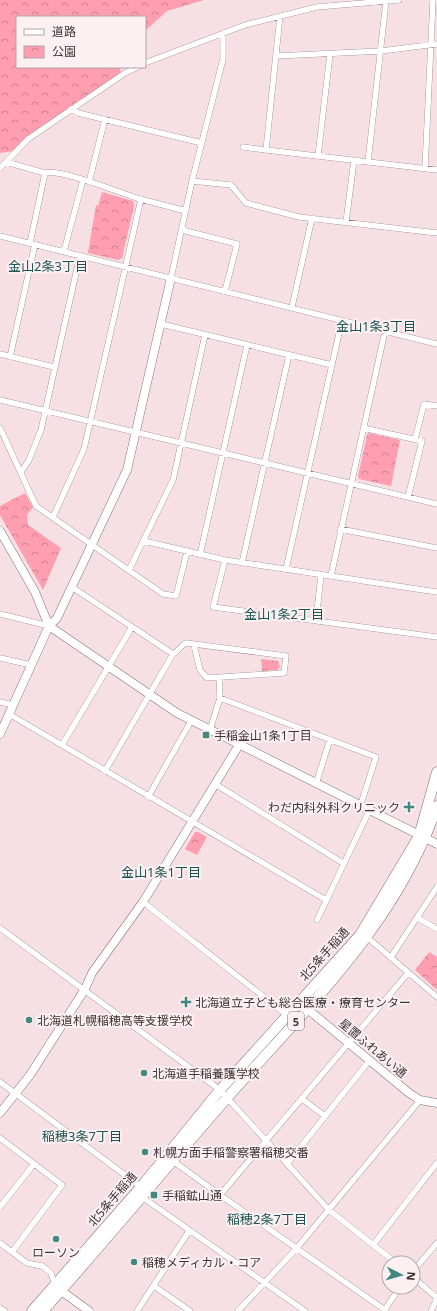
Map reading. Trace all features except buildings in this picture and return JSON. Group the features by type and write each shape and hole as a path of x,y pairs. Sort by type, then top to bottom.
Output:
{"highway":[{"name":"北5条手稲通","path":"141,1192 173,1160 287,1015 360,935 423,837 437,772"},
{"name":"北5条手稲通","path":"32,1311 57,1287 141,1192 224,1094 307,1010 368,938 397,893 437,806"},
{"name":"北5条手稲通","path":"43,1311 57,1287"}],"street":[{"path":"317,0 317,7"},
{"path":"146,63 245,25 280,16 317,7 358,2 399,0"},
{"path":"425,168 433,0"},
{"path":"368,162 386,1"},
{"path":"266,150 280,16"},
{"path":"0,734 49,626 57,618 127,470 137,432 192,181 223,59 223,34"},
{"path":"276,56 381,51 437,44"},
{"path":"318,156 330,54"},
{"path":"0,168 28,139 71,109 136,68"},
{"path":"71,109 78,113 202,143"},
{"path":"64,251 105,119"},
{"path":"243,147 437,170"},
{"path":"346,222 354,160"},
{"path":"6,162 45,174 51,172 86,181 141,199 186,211"},
{"path":"10,357 45,174"},
{"path":"192,181 231,186 246,203 299,216 437,233"},
{"path":"53,517 84,449 124,266 141,199"},
{"path":"292,307 312,218"},
{"path":"182,230 237,244 225,291"},
{"path":"0,236 437,344"},
{"path":"21,472 29,460 42,430 54,367 80,255"},
{"path":"286,569 342,320"},
{"path":"161,324 332,365"},
{"path":"330,576 385,331"},
{"path":"129,570 172,480 205,335"},
{"path":"200,555 247,345"},
{"path":"0,354 54,367"},
{"path":"242,563 289,355"},
{"path":"0,400 308,472 437,504"},
{"path":"415,439 424,404 437,406"},
{"path":"0,428 36,506 163,594 176,596 187,552"},
{"path":"363,428 422,441 408,497"},
{"path":"340,530 437,548"},
{"path":"0,531 34,592 49,626"},
{"path":"144,541 200,555 242,563 437,592"},
{"path":"225,560 213,607 437,637"},
{"path":"316,621 321,575"},
{"path":"72,587 173,654"},
{"path":"0,614 49,626 148,695 191,721 360,807 437,844"},
{"path":"62,745 132,627"},
{"path":"105,771 148,695 173,654 177,652 180,646 186,643 286,656 284,673 207,678 200,670 194,645"},
{"path":"0,658 31,665"},
{"path":"210,730 220,698 219,678"},
{"path":"220,698 376,757 360,807"},
{"path":"0,702 13,705"},
{"path":"9,714 192,823 326,900"},
{"path":"148,797 191,721"},
{"path":"316,784 330,739"},
{"path":"0,1113 30,1075 85,988 92,973 143,902 239,745"},
{"path":"215,784 343,864"},
{"path":"316,920 369,811"},
{"path":"391,957 437,887"},
{"path":"143,902 287,1015"},
{"path":"418,918 437,929"},
{"path":"0,928 85,988 224,1094 329,1210 386,1255"},
{"path":"368,938 437,997"},
{"path":"220,1195 408,973"},
{"name":"星置ふれあい通","path":"299,1002 408,1093 420,1100 437,1103"},
{"path":"287,1164 369,1061"},
{"path":"0,1082 189,1231 305,1311"},
{"path":"302,1099 325,1116"},
{"path":"238,1311 296,1249 420,1100"},
{"path":"0,1138 62,1185 12,1252"},
{"path":"173,1160 384,1311 395,1295"},
{"path":"373,1245 437,1163"},
{"path":"0,1207 34,1164"},
{"path":"137,1311 189,1231"},
{"path":"0,1243 27,1263 42,1266 51,1273 57,1287 88,1311"},
{"path":"421,1262 437,1243"},
{"path":"421,1284 437,1298 431,1311"},
{"path":"154,1286 190,1311"},
{"path":"0,1308 5,1311"}],"green space":[{"path":"0,0 204,0 167,11 146,30 146,16 16,16 16,68 120,68 121,74 78,101 29,136 14,151 0,153"},
{"path":"102,192 133,201 134,206 122,258 118,260 88,253 96,205 98,206"},
{"path":"369,433 400,440 391,486 359,479 358,476 367,435"},
{"path":"25,493 33,507 27,515 28,525 61,548 43,590 0,515 0,506"},
{"path":"261,659 278,661 280,667 277,670 262,671"},
{"path":"195,832 207,837 197,855 185,849"},
{"path":"429,952 437,957 437,990 415,970"}],"place":[{"name":"手稲金山1条1丁目","path":"206,735"},
{"name":"わだ内科外科クリニック","path":"409,807"},
{"name":"北海道立子ども総合医療・療育センター","path":"186,1002"},
{"name":"北海道札幌稲穂高等支援学校","path":"29,1020"},
{"name":"北海道手稲養護学校","path":"144,1073"},
{"name":"札幌方面手稲警察署稲穂交番","path":"145,1152"},
{"name":"手稲鉱山通","path":"154,1195"},
{"name":"ローソン","path":"56,1239"},
{"name":"稲穂メディカル・コア","path":"134,1262"}],"district":[{"name":"金山2条3丁目","path":"48,266"},
{"name":"金山1条3丁目","path":"376,326"},
{"name":"金山1条2丁目","path":"284,614"},
{"name":"金山1条1丁目","path":"161,872"},
{"name":"稲穂3条7丁目","path":"82,1136"},
{"name":"稲穂2条7丁目","path":"267,1219"}]}
